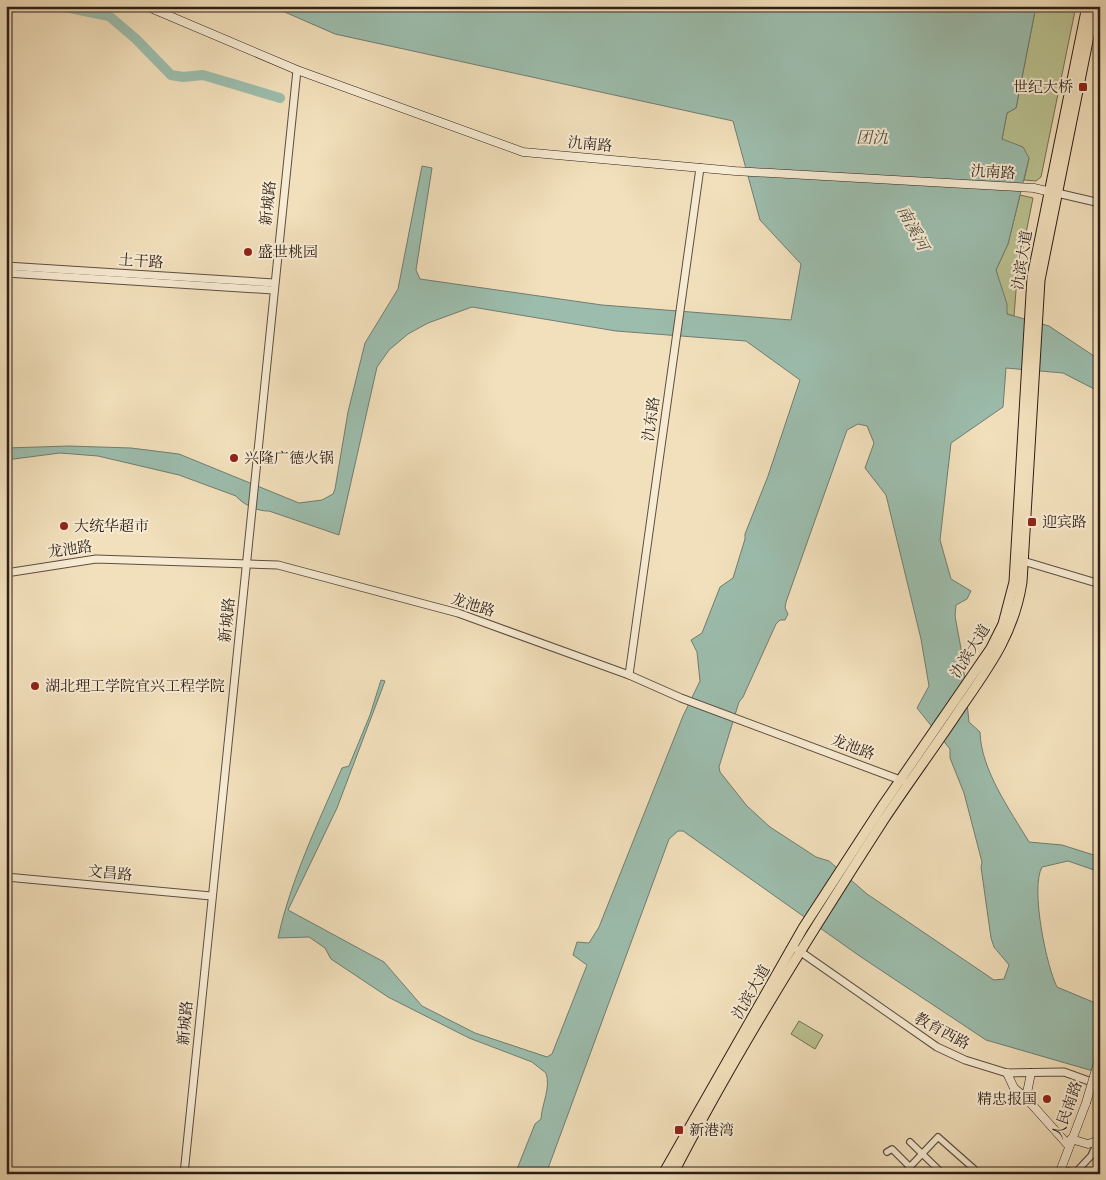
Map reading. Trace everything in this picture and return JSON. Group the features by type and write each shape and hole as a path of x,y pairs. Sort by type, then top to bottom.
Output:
{"main road":[{"name":"氿南路","path":"146,6 297,70 523,152 735,171 1034,188 1052,192"},
{"name":"氿滨大道","path":"807,931 851,871 937,744 979,672 1002,624 1014,582 1033,309 1040,280 1052,192 1086,6"},
{"name":"氿滨大道","path":"1052,192 1095,6"},
{"name":"氿滨大道","path":"663,1174 807,931 843,865 929,737 979,672 1011,626 1019,603 1023,561 1029,373"},
{"name":"氿滨大道","path":"673,1174 796,949"},
{"name":"人民南路","path":"1060,1171 1086,1103 1100,1056"},
{"path":"1007,1073 1014,1088 1070,1143 1088,1144 1099,1140"},
{"path":"1026,1098 1031,1073"}],"street":[{"name":"新城路","path":"184,1174 211,896 247,564 273,286 297,70"},
{"name":"氿东路","path":"629,675 700,168"},
{"path":"1052,192 1100,203"},
{"name":"土干路","path":"6,266 273,286"},
{"name":"土干路","path":"6,272 273,286"},
{"name":"龙池路","path":"6,572 96,559 278,565 458,613 629,675 681,698 909,784"},
{"path":"1023,561 1100,584"},
{"name":"文昌路","path":"6,877 211,896"},
{"name":"教育西路","path":"796,949 937,1047 965,1060 1007,1073 1064,1072 1100,1085"},
{"path":"887,1152 892,1149 909,1170 938,1137 979,1174"},
{"path":"1060,1171 1075,1173 1091,1156 1099,1140"},
{"path":"910,1142 943,1174"},
{"path":"967,1174 973,1168"}],"green space":[{"path":"1036,6 1076,6 1041,177 1036,181 1024,180 1029,158 1002,139 1007,113 1016,108"},
{"path":"1020,195 1033,198 1017,278 1014,316 1007,314 996,270 1008,244"},
{"path":"799,1021 823,1035 815,1049 791,1034"}],"water":[{"path":"271,6 1036,6 1016,108 1007,113 1002,139 1023,147 1029,158 1008,244 996,270 1007,304 1007,314 1049,326 1100,360 1100,392 1063,373 1006,368 1003,407 951,443 940,540 951,579 971,591 967,599 956,605 955,616 962,654 969,722 980,732 985,761 1005,803 1029,842 1062,845 1100,857 1100,872 1068,861 1042,867 1038,892 1041,928 1057,987 1093,1002 1100,1002 1100,1073 986,1040 861,957 683,831 678,831 669,839 546,1174 515,1174 535,1124 541,1119 547,1090 546,1073 532,1062 469,1038 388,997 331,959 325,948 309,937 278,938 290,894 315,830 342,768 349,766 370,715 381,680 385,681 337,808 288,910 384,962 422,1006 475,1033 547,1057 552,1054 587,965 573,955 577,942 589,943 599,927 683,716 700,681 697,652 691,640 702,633 720,587 733,578 745,534 768,476 800,380 746,341 616,331 472,307 428,323 408,334 389,350 377,367 339,535 269,511 256,509 246,505 236,496 179,475 98,456 60,453 6,460 6,448 69,446 131,448 179,454 299,503 322,500 333,494 348,412 365,343 398,289 422,166 432,168 416,270 420,279 602,305 791,320 801,264 760,220 733,121 335,34","holes":["858,424 867,426 874,443 865,468 886,495 921,639 929,686 917,708 950,749 950,758 964,793 982,862 981,867 991,938 994,947 1009,965 1004,979 994,980 867,894 829,861 816,857 770,827 747,806 720,772 719,767 739,702 776,624 780,620 785,620 788,614 785,608 786,602 847,430"]}],"waterway":[{"path":"60,6 109,16 136,39 171,75 183,77 203,75 280,98"}],"place":[{"name":"世纪大桥","path":"1083,87"},
{"name":"盛世桃园","path":"248,252"},
{"name":"兴隆广德火锅","path":"234,458"},
{"name":"迎宾路","path":"1032,522"},
{"name":"大统华超市","path":"64,526"},
{"name":"湖北理工学院宜兴工程学院","path":"35,686"},
{"name":"精忠报国","path":"1047,1099"},
{"name":"新港湾","path":"679,1130"}],"water label":[{"name":"团氿","path":"872,137"},
{"name":"南溪河","path":"913,228"}]}
